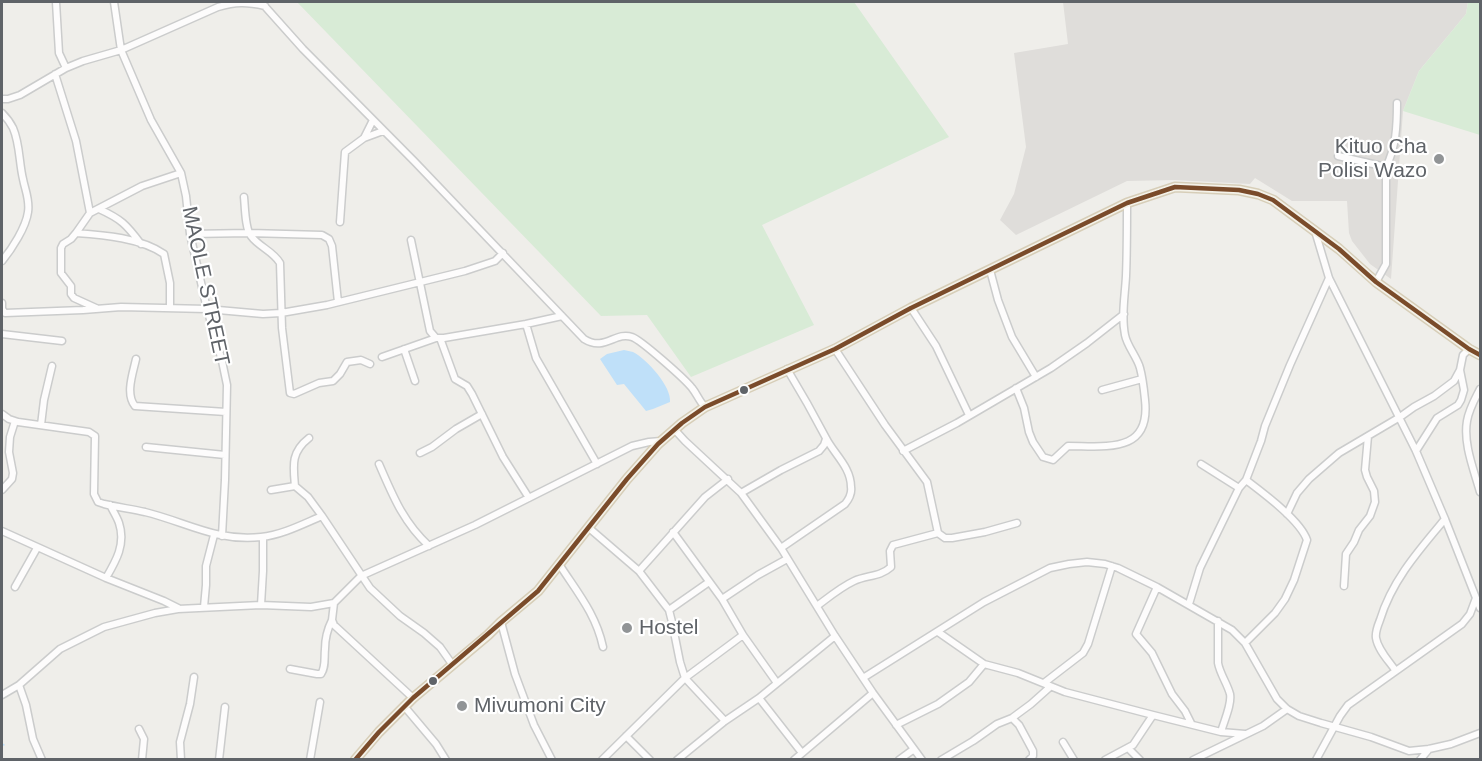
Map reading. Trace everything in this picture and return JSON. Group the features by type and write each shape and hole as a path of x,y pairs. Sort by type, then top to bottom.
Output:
{"main road":[{"path":"355,759 404,706 538,591 627,479 674,429 705,407 835,349 911,308 1127,203 1175,187 1239,190 1273,200 1339,249 1376,282 1468,349 1480,355"}],"street":[{"path":"56,2 59,53 66,68"},
{"name":"MAOLE STREET","path":"114,2 121,50 151,120 181,173 190,234 227,385 222,536"},
{"path":"2,99 20,95 66,68 121,50 218,7 245,2 263,4 303,49 584,339 603,343 628,336 640,340 683,377 705,407"},
{"path":"55,74 76,141 90,213"},
{"path":"1376,282 1386,264 1386,167 1392,156 1397,104"},
{"path":"2,113 9,121 15,135 29,205 24,224 9,253 2,261"},
{"path":"364,138 373,120"},
{"path":"340,222 345,152 364,138 384,131"},
{"path":"1338,156 1386,167"},
{"path":"98,309 74,298 71,294 71,286 61,273 63,244 71,239 90,213 142,186 181,173"},
{"path":"244,196 250,236 274,255 280,263 282,328 290,393 294,394 319,382 333,381 347,363 362,360 370,364"},
{"path":"1016,388 1033,442 1042,457 1053,460 1068,446 1097,447 1119,444 1132,440 1139,434 1146,419 1142,379 1136,357 1125,338 1127,203"},
{"path":"99,209 117,217 129,227 142,244"},
{"path":"1315,231 1329,278 1416,451 1480,608"},
{"path":"76,233 123,239 158,249 164,254 170,283 170,308"},
{"path":"190,234 322,235 329,239 332,246 338,302"},
{"path":"411,240 430,331 438,338 455,379 467,386 503,458 529,498"},
{"path":"2,303 2,309 6,314 120,307 281,313 338,302 482,266 495,261 503,253"},
{"path":"990,270 1012,337 1036,377"},
{"path":"1189,604 1200,568 1239,488 1246,480 1290,365 1329,278"},
{"path":"911,308 936,346 969,416"},
{"path":"903,451 1051,368 1124,314"},
{"path":"382,357 438,338 562,316"},
{"path":"526,324 536,358 597,464"},
{"path":"2,334 63,341"},
{"path":"404,349 415,381"},
{"path":"835,349 885,425 927,482 938,533 945,538 952,538 1017,524"},
{"path":"1287,514 1297,493 1309,479 1339,453 1434,396 1454,381 1460,370 1463,355 1468,349"},
{"path":"136,359 130,393 135,406 226,412"},
{"path":"40,425 52,366"},
{"path":"781,548 845,504 852,487 849,475 840,458 826,438 788,369"},
{"path":"1416,451 1437,418 1458,405 1461,400 1464,390 1460,370"},
{"path":"1102,390 1142,379"},
{"path":"1480,389 1467,419 1466,431 1470,458 1480,492"},
{"path":"420,453 482,414"},
{"path":"2,415 15,421 89,432 94,435 94,494 98,502 145,512 214,535 237,538 263,537 292,529 322,516"},
{"path":"2,490 12,480 9,452 10,437 15,421"},
{"path":"674,429 702,458 741,492 781,548 873,693 922,759"},
{"path":"1344,586 1346,554 1359,530 1370,516 1375,502 1374,491 1365,470 1368,436"},
{"path":"309,438 296,452 295,486 308,497 322,516 370,588 387,605 440,647 452,664"},
{"path":"741,492 819,451 824,446 826,438"},
{"path":"2,695 19,685 60,649 104,627 178,609 261,605 311,608 334,603 361,576 503,512 632,446 662,441"},
{"path":"146,447 225,455"},
{"path":"379,464 395,501 408,523 429,546"},
{"path":"1201,464 1239,488"},
{"path":"639,571 705,497 728,479"},
{"path":"1245,643 1275,613 1285,599 1306,544 1305,536 1287,514 1246,480"},
{"path":"271,490 295,486"},
{"path":"106,579 117,560 120,540 118,522 110,505"},
{"path":"1395,670 1376,638 1382,614 1410,561 1445,519"},
{"path":"589,528 639,571 669,610 680,662 686,678 725,722"},
{"path":"2,531 178,609"},
{"path":"673,532 722,599 743,635 777,683"},
{"path":"817,606 852,582 864,577 879,575 888,570 891,567 890,551 893,545 938,533"},
{"path":"204,607 207,585 206,566 214,535"},
{"path":"261,605 263,537"},
{"path":"15,587 37,548"},
{"path":"722,599 787,559"},
{"path":"864,678 984,602 1050,568 1087,562 1112,566 1157,586 1232,630 1245,643 1277,699 1299,716 1410,751 1451,744 1480,734"},
{"path":"559,564 585,601 595,620 603,647"},
{"path":"941,759 997,724 1012,718 1031,704 1047,685 1083,653 1088,644 1112,566"},
{"path":"669,610 709,582"},
{"path":"1157,586 1136,634 1156,659 1172,694 1191,723"},
{"path":"1316,759 1348,705 1462,624 1470,614 1476,598"},
{"path":"290,669 321,674 324,669 326,635 332,620 334,603"},
{"path":"332,620 334,626 413,698"},
{"path":"1218,621 1219,669 1230,694 1230,702 1221,732"},
{"path":"501,622 517,681 534,725 552,759"},
{"path":"938,632 984,664 1083,697 1221,732 1245,734"},
{"path":"602,759 686,678 743,635"},
{"path":"677,759 759,698 835,636"},
{"path":"896,725 938,704 969,682 984,664"},
{"path":"180,759 180,742 194,677"},
{"path":"19,685 33,739 42,759"},
{"path":"794,759 873,693"},
{"path":"759,698 802,753"},
{"path":"310,759 320,702"},
{"path":"404,706 446,759"},
{"path":"219,759 225,707"},
{"path":"1193,759 1263,726 1287,709"},
{"path":"1105,759 1128,748 1138,740 1153,715"},
{"path":"1012,718 1019,725 1033,752 1033,756 1029,759"},
{"path":"139,729 144,739 142,759"},
{"path":"626,736 650,759"},
{"path":"1063,742 1074,759"},
{"path":"1128,748 1140,759"},
{"path":"899,759 914,749"},
{"path":"1420,759 1429,749"}],"shaded area":[{"path":"1063,2 1468,2 1466,14 1419,71 1403,111 1391,279 1370,264 1352,241 1349,233 1347,201 1292,201 1255,178 1250,184 1175,180 1127,181 1016,235 1000,220 1014,194 1026,147 1014,53 1068,44"}],"green space":[{"path":"297,2 854,2 949,137 762,225 814,325 691,377 647,315 601,316"},
{"path":"1468,2 1480,2 1480,135 1403,111 1419,71 1466,14"}],"water":[{"path":"624,350 633,352 651,367 663,381 670,396 670,402 646,411 624,384 617,385 600,359 607,354"}],"transit line":[{"path":"355,760 413,698 538,591 627,479 658,444 682,423 705,407 835,349 911,308 1127,203 1175,187 1239,190 1273,200 1339,249 1376,282 1480,355"}],"place":[{"name":"Kituo Cha Polisi Wazo","path":"1439,159"},
{"name":"Hostel","path":"627,628"},
{"name":"Mivumoni City","path":"462,706"}]}
